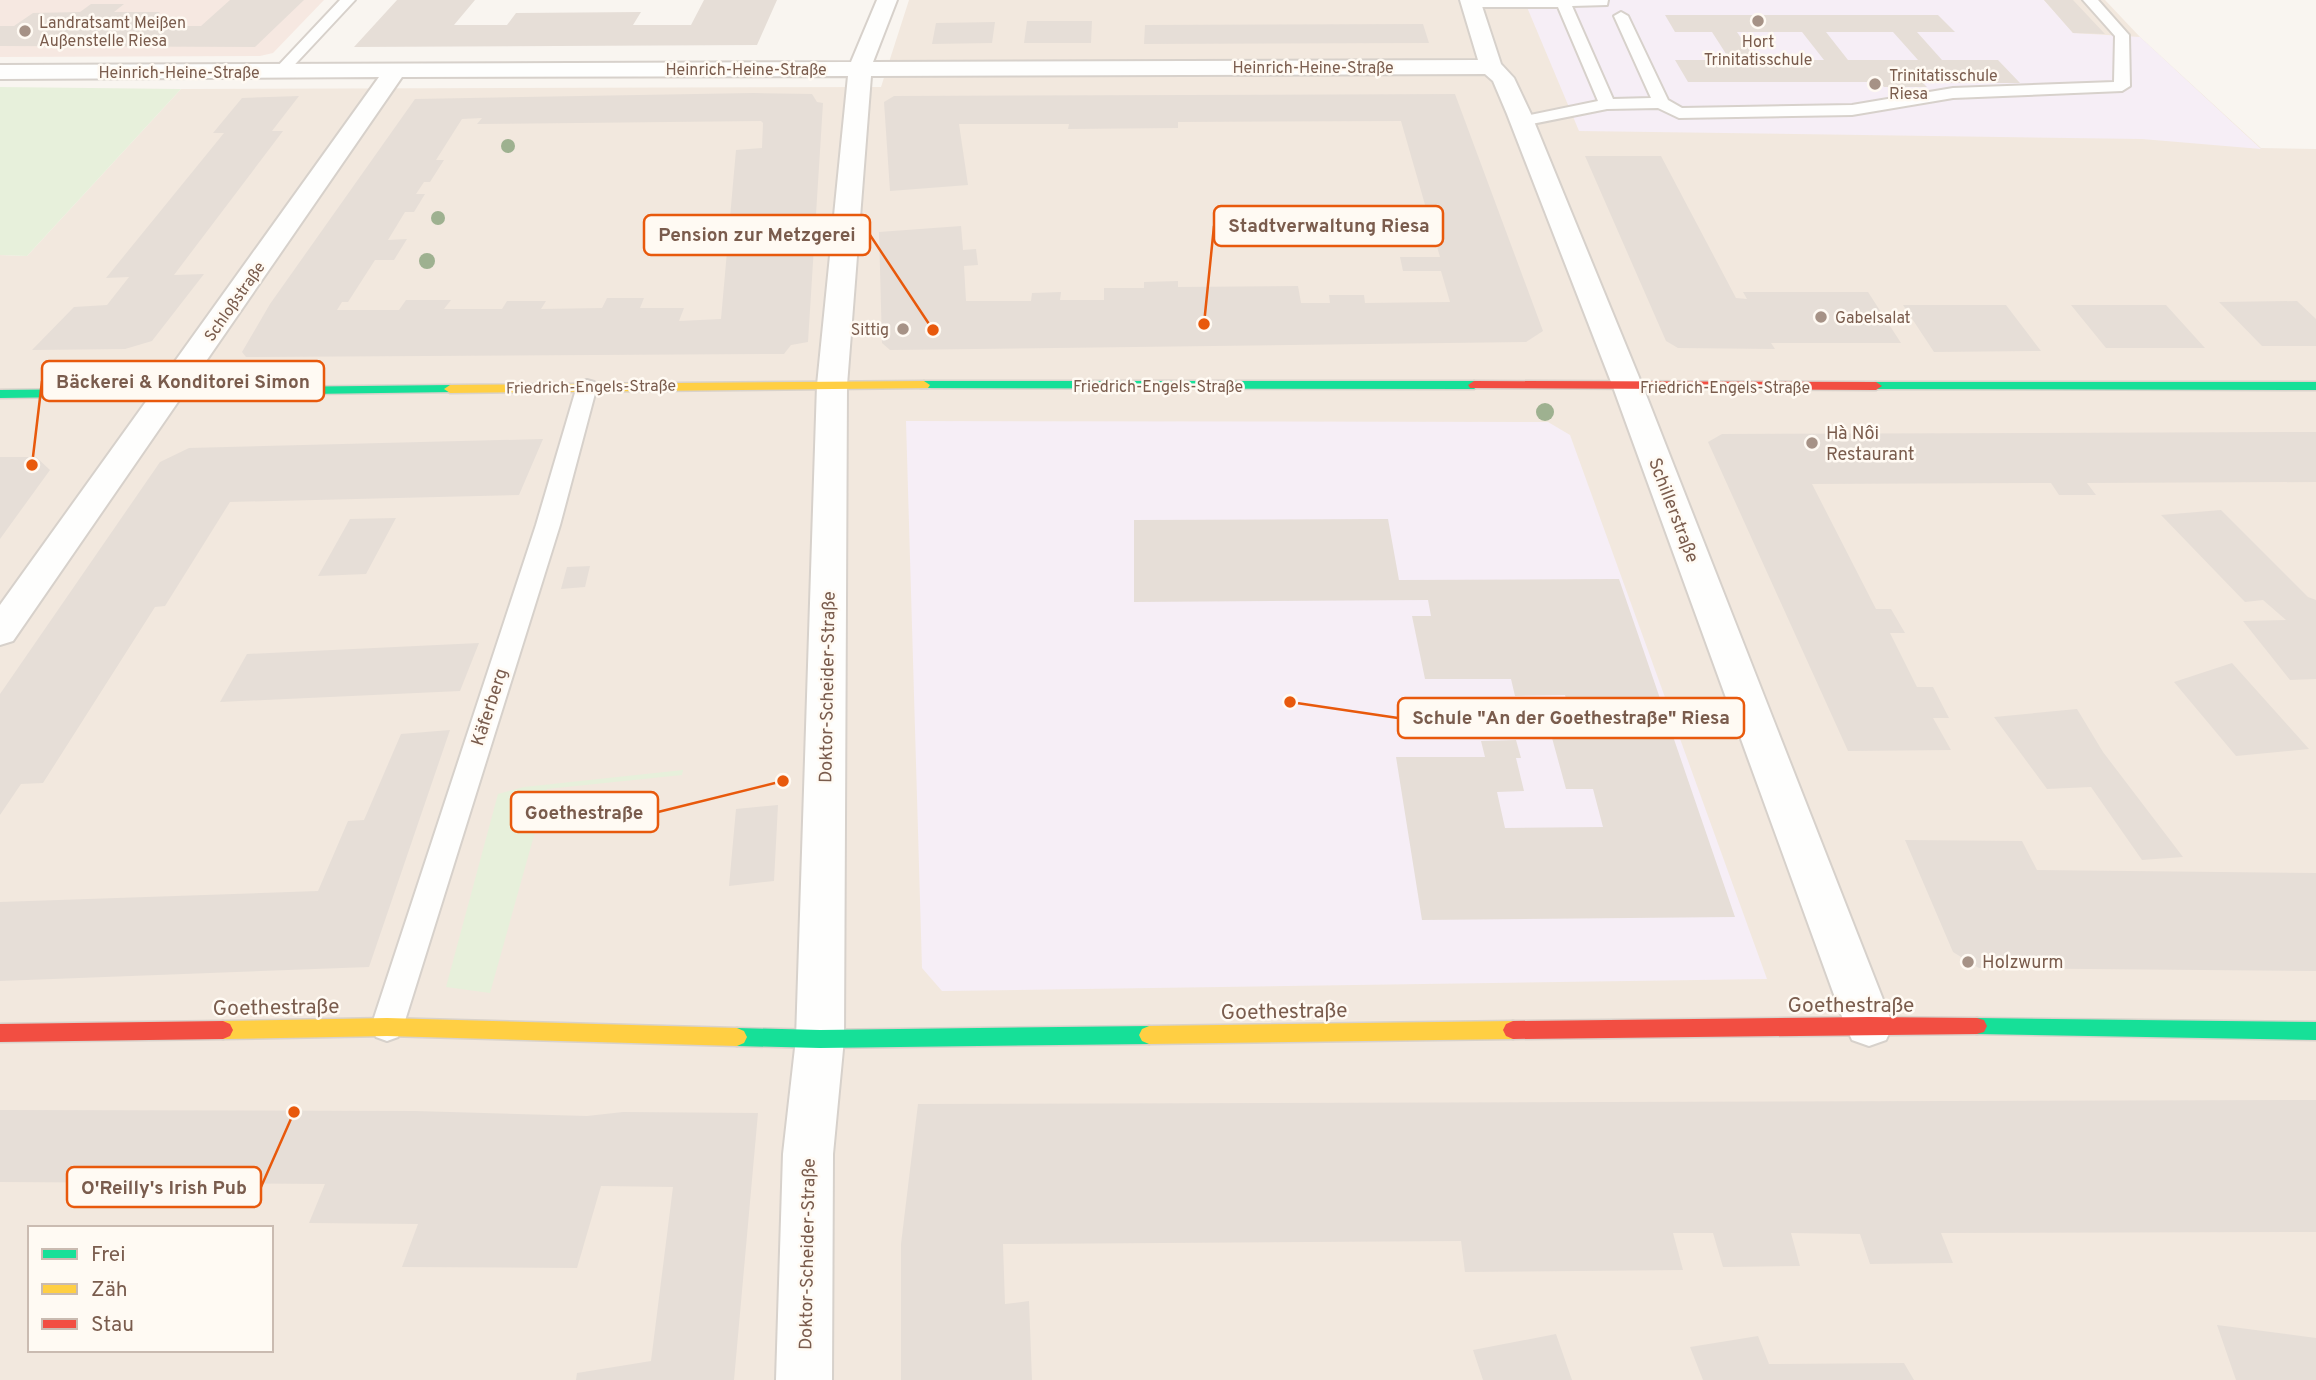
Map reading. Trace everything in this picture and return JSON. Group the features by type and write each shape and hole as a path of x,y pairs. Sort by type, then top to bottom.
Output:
{"main road":[{"name":"Friedrich-Engels-Straße","path":"0,394 832,384 2316,386"},
{"name":"Goethestraße","path":"0,1033 387,1027 820,1039 1869,1025 2316,1031"}],"street":[{"name":"Doktor-Scheider-Straße","path":"804,1380 808,1154 820,1039 832,384 860,68 887,0"},
{"name":"Schillerstraße","path":"1470,1 1491,67 1503,78 1522,121 1628,387 1869,1025"},
{"name":"Heinrich-Heine-Straße","path":"0,72 1491,67"},
{"name":"Schloßstraße","path":"0,632 394,72"}],"lane":[{"path":"280,72 348,0"},
{"path":"1522,121 1607,104 1661,103 1679,113 1852,110 1953,93 2122,86 2122,35 2090,0"},
{"path":"1470,1 1602,2"},
{"path":"1563,2 1607,104"},
{"path":"1620,16 1661,103"},
{"name":"Käferberg","path":"387,1027 548,525 587,386"}],"shaded area":[{"path":"0,0 324,0 273,53 260,56 0,57"},
{"path":"909,0 2105,0 2140,37 2261,148 2316,149 2316,1380 0,1380 0,255 27,256 181,89 881,87"},
{"name":"Trinitatisschule Riesa","path":"1524,0 2044,0 2073,33 2140,37 2261,149 2142,139 1579,131"},
{"path":"906,421 1548,422 1570,435 1767,979 942,991 922,968"}],"green space":[{"path":"0,87 181,89 27,256 0,255"},
{"path":"683,770 682,775 547,789 490,993 446,987 498,794 524,787"}],"building":[{"path":"230,0 304,0 255,47 0,46 0,26 14,26 33,13 80,12 91,4 124,4 114,12 160,12 144,26 201,26"},
{"path":"397,0 475,0 454,25 507,25 516,13 641,12 633,25 691,25 704,0 777,0 757,45 354,47"},
{"path":"2044,0 2073,0 2105,34 2073,33"},
{"path":"1665,15 1938,15 1955,32 1917,32 1942,60 1998,60 2020,83 1923,83 1927,87 1884,87 1880,82 1688,82 1675,60 1730,60 1712,32 1675,32","holes":["1737,32 1802,32 1824,60 1756,60","1826,32 1893,32 1918,60 1848,60"]},
{"path":"1027,21 1092,21 1091,43 1024,43"},
{"path":"995,22 992,43 932,44 936,23"},
{"path":"1423,24 1429,43 1144,44 1145,25"},
{"path":"812,94 817,102 823,103 808,342 791,345 784,354 246,357 242,352 270,304 415,99","holes":["482,118 477,124 761,121 762,148 736,150 721,319 679,321 684,308 640,308 644,298 607,298 602,308 541,309 546,301 507,301 502,309 444,309 451,300 406,300 399,310 337,310 342,302 348,302 375,260 394,260 407,239 388,240 405,212 414,212 425,194 416,194 424,182 430,182 444,160 436,160 462,119"]},
{"path":"1455,94 1543,331 1526,342 890,350 882,343 879,232 961,226 963,250 976,249 978,265 964,266 966,301 1031,301 1032,293 1061,292 1060,300 1104,300 1104,288 1144,288 1144,282 1178,281 1178,287 1298,286 1301,303 1330,303 1329,295 1364,295 1365,303 1450,302 1441,271 1403,271 1400,257 1440,257 1401,121 1178,122 1178,128 1068,129 1069,124 959,124 968,185 890,191 884,102 894,96"},
{"path":"299,96 272,131 283,131 174,275 204,274 152,341 125,349 32,350 74,307 107,305 129,277 106,278 224,133 213,133 242,98"},
{"path":"1585,156 1661,156 1736,298 1747,299 1743,292 1868,292 1901,343 1771,343 1775,349 1678,348 1666,341"},
{"path":"2297,301 2316,319 2316,346 2262,346 2219,302"},
{"path":"1903,305 2006,305 2041,351 1934,352"},
{"path":"2071,305 2166,305 2205,348 2106,348"},
{"path":"2316,432 2316,482 2087,483 2096,495 2059,495 2051,483 1812,484 1876,609 1891,609 1905,633 1890,633 1917,687 1933,687 1949,718 1933,718 1951,750 1848,751 1708,442 1722,434"},
{"path":"543,439 519,495 230,502 165,606 155,607 43,783 21,784 0,815 0,694 160,462 189,448"},
{"path":"0,457 36,457 50,470 0,539"},
{"path":"2221,510 2308,597 2316,600 2316,679 2290,680 2243,621 2286,620 2263,600 2245,602 2161,515"},
{"path":"396,518 366,574 318,576 350,519"},
{"path":"1388,519 1399,580 1619,579 1735,917 1422,920 1396,757 1485,757 1481,741 1516,740 1521,758 1516,758 1524,791 1497,792 1505,828 1603,827 1593,789 1566,789 1546,716 1571,716 1565,695 1515,696 1511,679 1425,679 1412,616 1431,616 1428,600 1134,602 1134,520"},
{"path":"590,566 585,587 561,589 567,567"},
{"path":"479,643 460,691 220,702 247,654"},
{"path":"2232,663 2309,749 2236,756 2174,682"},
{"path":"2077,709 2103,752 2183,857 2142,860 2091,787 2047,789 1994,717"},
{"path":"450,730 369,967 0,981 0,902 318,891 348,821 364,820 401,734"},
{"path":"778,805 774,881 729,886 736,809"},
{"path":"1905,840 2022,841 2037,870 2316,873 2316,971 1979,968 1953,952"},
{"path":"2316,1100 2316,1232 1941,1233 1953,1263 1870,1264 1860,1234 1791,1233 1800,1266 1723,1267 1713,1233 1673,1233 1683,1270 1465,1272 1461,1241 1003,1244 1005,1304 1029,1301 1032,1380 901,1380 901,1244 918,1104"},
{"path":"0,1110 415,1111 587,1116 623,1112 758,1113 734,1380 576,1380 577,1373 651,1361 673,1187 601,1186 577,1268 402,1267 418,1224 309,1223 325,1184 0,1182"},
{"path":"2217,1325 2316,1338 2316,1380 2236,1380"},
{"path":"1556,1334 1572,1380 1483,1380 1473,1350"},
{"path":"1758,1336 1769,1364 1904,1363 1914,1380 1703,1380 1690,1347"}],"traffic: fast":[{"path":"924,385 1474,385"},
{"path":"1876,386 2316,386"},
{"path":"0,394 450,389"},
{"path":"1977,1026 2316,1031"},
{"path":"737,1037 820,1039 1149,1035"}],"traffic: slow":[{"path":"450,389 924,385"},
{"path":"223,1030 387,1027 737,1037"},
{"path":"1149,1035 1513,1030"}],"traffic: jam":[{"path":"1474,385 1876,386"},
{"path":"1513,1030 1977,1026"},
{"path":"0,1033 223,1030"}],"place":[{"name":"Hort Trinitatisschule","path":"1758,21"},
{"name":"Landratsamt Meißen Außenstelle Riesa","path":"25,31"},
{"name":"Trinitatisschule Riesa","path":"1875,84"},
{"name":"Gabelsalat","path":"1821,317"},
{"name":"Stadtverwaltung Riesa","path":"1204,324"},
{"name":"Sittig","path":"903,329"},
{"name":"Pension zur Metzgerei","path":"933,330"},
{"name":"Hà Nôi Restaurant","path":"1812,443"},
{"name":"Bäckerei & Konditorei Simon","path":"32,465"},
{"name":"Schule \"An der Goethestraße\" Riesa","path":"1290,702"},
{"name":"Goethestraße","path":"783,781"},
{"name":"Holzwurm","path":"1968,962"},
{"name":"O'Reilly's Irish Pub","path":"294,1112"}]}
